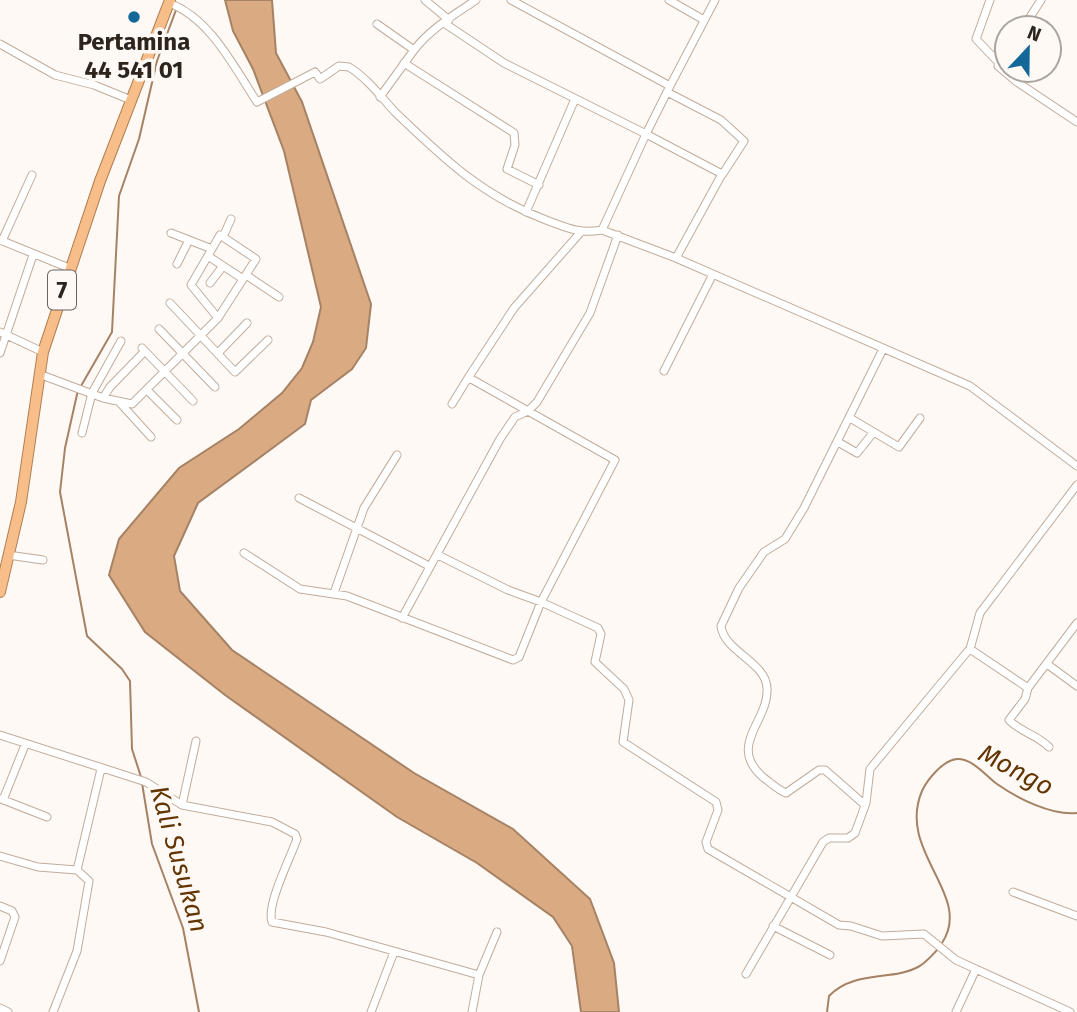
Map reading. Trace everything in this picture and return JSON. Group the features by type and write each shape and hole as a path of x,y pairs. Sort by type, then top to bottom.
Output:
{"highway":[{"name":"7","path":"0,592 5,556 21,502 43,352 69,268 131,100 171,3"}],"street":[{"path":"425,0 447,22 504,63 720,171 722,175"},
{"path":"380,97 414,50 475,0"},
{"path":"511,0 722,120 744,141 676,258"},
{"path":"669,0 704,20"},
{"path":"602,230 646,134 715,0"},
{"path":"990,0 976,38 993,56"},
{"path":"171,3 182,8 238,70 256,101 262,101 315,72 320,79 345,66 355,71 470,181 526,212 580,233 602,230 676,258 948,375 984,395 1077,466"},
{"path":"377,24 414,50"},
{"path":"0,44 55,75 96,86 131,100"},
{"path":"404,63 514,133 515,145 507,169 539,185"},
{"path":"1020,84 1077,122"},
{"path":"526,212 575,99"},
{"path":"33,175 1,241 69,268"},
{"path":"223,237 231,219"},
{"path":"171,233 210,252 223,266 279,297"},
{"path":"452,404 514,308 580,233"},
{"path":"39,374 121,404 132,404 218,318 257,260 220,235 191,285 218,318"},
{"path":"402,618 506,429 515,417 528,411 537,402 590,313 618,236"},
{"path":"177,264 189,240"},
{"path":"0,353 3,333 33,255"},
{"path":"210,284 223,266"},
{"path":"664,371 713,274"},
{"path":"170,303 235,372 268,340"},
{"path":"218,353 247,323"},
{"path":"159,328 215,387"},
{"path":"3,333 43,352"},
{"path":"82,433 88,392 121,341"},
{"path":"103,398 143,349 193,401"},
{"path":"865,805 825,770 818,770 788,793 782,792 758,773 750,755 749,743 767,695 767,685 761,675 723,636 720,626 739,588 764,552 785,539 838,442 883,349"},
{"path":"244,553 300,589 334,593 515,660 541,602 615,460 468,378"},
{"path":"147,390 177,420"},
{"path":"121,404 151,437"},
{"path":"850,418 898,447 920,418"},
{"path":"838,442 856,453 873,433"},
{"path":"334,593 364,508 397,455"},
{"path":"746,974 823,842 829,838 850,838 858,829 865,805 870,769 970,649 980,613 1077,485"},
{"path":"299,498 429,566"},
{"path":"438,555 508,590 541,602 600,630 595,662 624,690 629,700 623,742 716,802 718,810 706,847 839,925 882,936 917,933 931,938 950,956 1070,1012"},
{"path":"5,556 43,560"},
{"path":"1049,747 1035,735 1020,730 1009,720 1025,699 1028,688 1077,623"},
{"path":"970,649 1028,688"},
{"path":"1047,664 1077,686"},
{"path":"0,735 146,782 182,804 243,814 272,822 295,834 297,839 271,915 270,920 275,925 326,932 479,975"},
{"path":"182,804 196,741"},
{"path":"25,745 2,799 47,817"},
{"path":"78,870 101,769"},
{"path":"0,856 37,867 78,870 89,881 80,938 53,1012"},
{"path":"1013,892 1077,916"},
{"path":"0,906 12,911 15,917 0,961"},
{"path":"773,926 830,955"},
{"path":"472,1012 479,975 497,932"},
{"path":"371,1012 394,953"},
{"path":"956,1012 976,969"},
{"path":"0,1009 8,1012"}],"shaded area":[{"path":"225,0 272,0 276,53 302,102 371,304 366,348 352,369 311,400 305,424 198,503 174,556 180,591 232,650 414,773 513,829 590,899 614,963 619,1012 581,1012 572,946 553,917 477,863 397,817 225,695 145,632 109,575 119,539 179,468 239,429 282,393 302,368 313,342 321,307 284,151 253,69 233,31"}],"waterway":[{"name":"Kali Susukan","path":"81,386 112,332 119,196 139,139 157,61 176,10"},
{"name":"Kali Susukan","path":"78,390 65,448 60,492 87,636 122,669 130,681 132,749 141,777"},
{"name":"Mongo","path":"942,943 949,925 949,908 925,853 919,834 917,813 922,791 936,771 952,760 963,759 1014,795 1046,809 1077,813"},
{"name":"Kali Susukan","path":"142,783 152,844 183,928 199,1012"},
{"name":"Mongo","path":"827,1012 829,996 839,988 861,979 908,971 924,963 939,948"}],"place":[{"name":"Pertamina 44 541 01","path":"134,17"}]}
